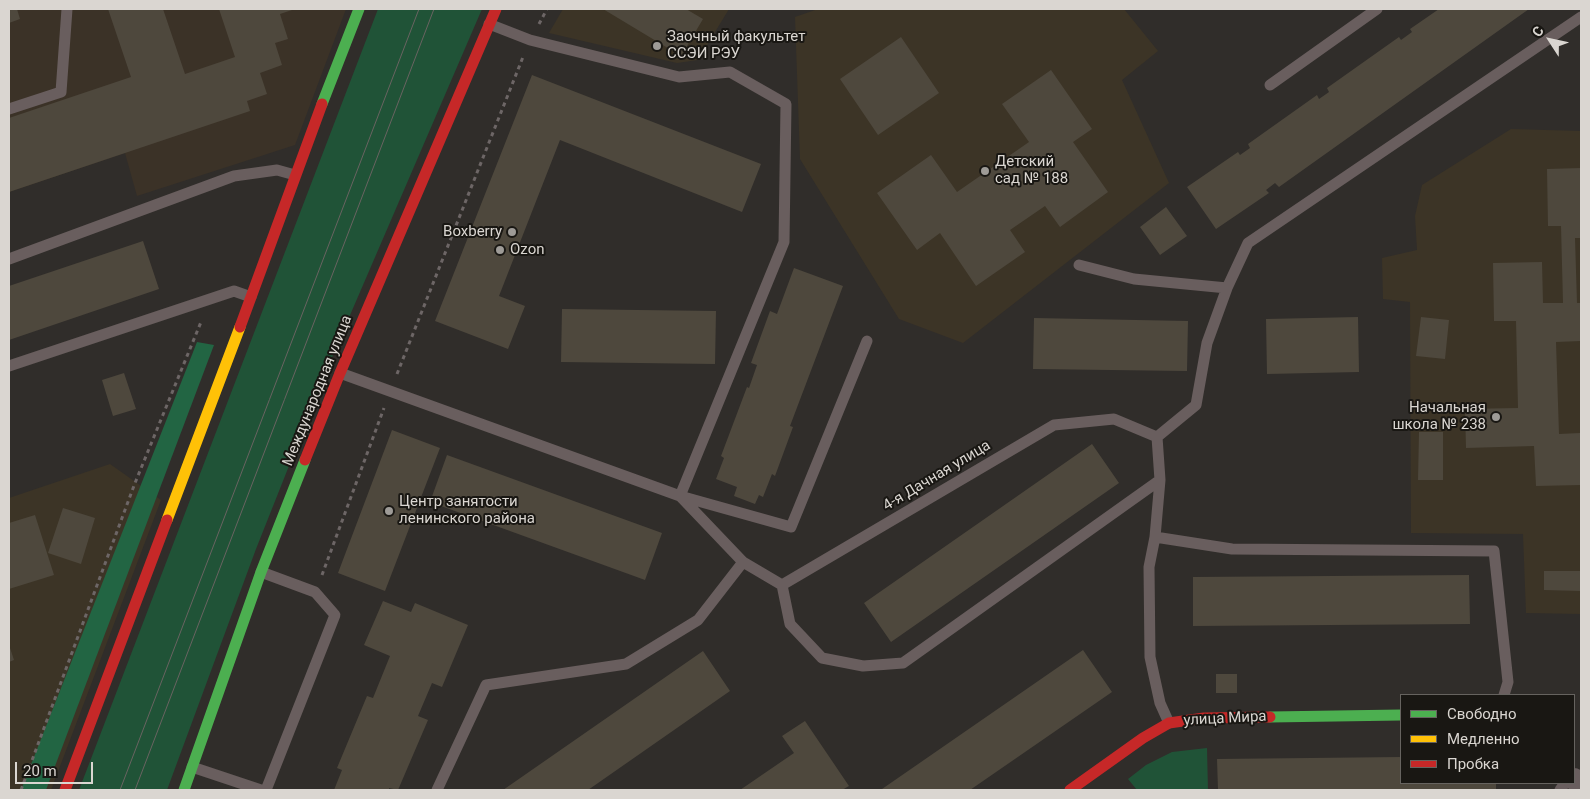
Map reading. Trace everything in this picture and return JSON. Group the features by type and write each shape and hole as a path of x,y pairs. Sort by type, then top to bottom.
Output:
{"street":[{"path":"65,790 295,175 360,9"},
{"name":"Международная улица","path":"184,790 261,572 340,373 496,9"},
{"name":"улица Мира","path":"1070,790 1143,738 1169,723 1204,718 1400,715"}],"lane":[{"path":"9,109 61,92 67,9"},
{"path":"1270,85 1377,9"},
{"path":"1169,723 1160,703 1150,657 1149,567 1155,537 1160,480 1157,437 1196,405 1208,343 1227,288 1248,243 1581,17"},
{"path":"489,24 530,40 679,77 730,72 786,104 784,242 680,496"},
{"path":"9,259 234,176 277,170 295,175"},
{"path":"1079,265 1134,279 1227,288"},
{"path":"9,366 234,291 251,296"},
{"path":"340,373 680,496 791,527 867,341"},
{"name":"4-я Дачная улица","path":"782,585 1054,425 1114,419 1157,437"},
{"path":"680,496 743,562 782,585 790,624 822,658 863,666 904,663 1160,480"},
{"path":"1155,537 1232,549 1494,551 1508,682 1504,694"},
{"path":"437,790 486,685 626,664 698,620 743,562"},
{"path":"261,572 315,592 336,615 266,790"},
{"path":"192,767 261,790"}],"path":[{"path":"315,592 390,390 530,40 547,9"},
{"path":"21,790 135,483 199,323 206,317"}],"shaded area":[{"path":"9,9 346,9 295,145 137,196 125,153 9,192"},
{"name":"Заочный факультет ССЭИ РЭУ","path":"563,9 729,9 698,60 677,63 549,33"},
{"name":"Детский сад № 188","path":"818,9 1124,9 1158,51 1122,80 1169,183 963,343 899,319 800,159 795,17"},
{"name":"Начальная школа № 238","path":"1511,129 1581,131 1581,614 1526,613 1523,534 1411,533 1410,302 1383,299 1382,258 1417,250 1415,216 1422,185"},
{"path":"110,464 161,500 51,790 9,790 9,498"}],"green space":[{"path":"378,9 482,9 335,350 256,549 167,790 79,790"},
{"path":"197,342 214,345 46,790 21,790"},
{"path":"1207,748 1208,790 1137,790 1128,779 1146,765 1172,752"}],"building":[{"path":"9,9 17,9 20,19 9,23"},
{"path":"108,9 163,9 185,74 235,57 219,9 295,9 280,14 288,39 275,43 282,65 260,73 267,94 247,101 250,111 9,192 9,118 131,77"},
{"path":"603,9 686,9 703,19 681,56"},
{"path":"1439,9 1529,9 1279,187 1275,183 1266,190 1269,193 1216,229 1187,187 1238,152 1240,155 1250,148 1248,144 1317,95 1319,99 1329,92 1327,88 1399,37 1401,40 1412,32 1410,29"},
{"path":"901,37 939,93 878,135 840,79"},
{"path":"1051,70 1092,129 1073,142 1108,192 1060,227 1045,206 1010,230 1025,252 976,286 940,233 917,250 877,193 931,155 957,192 1029,142 1002,104"},
{"path":"532,75 761,164 742,212 560,140 499,296 525,306 508,349 435,321"},
{"path":"1581,168 1581,238 1575,238 1577,303 1581,303 1581,341 1556,342 1559,434 1580,433 1581,485 1536,486 1534,446 1466,448 1465,409 1518,408 1516,321 1494,321 1493,263 1542,262 1543,303 1563,303 1561,226 1548,226 1547,169"},
{"path":"1166,207 1187,236 1160,255 1140,227"},
{"path":"143,241 159,289 9,340 9,286"},
{"path":"794,268 843,286 790,426 793,427 775,476 772,474 763,497 759,495 755,504 734,496 737,487 716,479 724,458 721,456 757,365 751,363 770,311 777,314"},
{"path":"562,309 716,311 715,364 561,362"},
{"path":"1358,317 1359,372 1267,374 1266,319"},
{"path":"1421,317 1449,320 1445,359 1416,356"},
{"path":"1034,318 1188,321 1187,371 1033,369"},
{"path":"124,373 136,409 113,416 102,380"},
{"name":"Центр занятости ленинского района","path":"392,430 440,448 385,591 338,573"},
{"path":"1419,432 1443,432 1443,480 1418,480"},
{"path":"1092,444 1119,483 891,642 864,603"},
{"path":"447,455 662,533 645,580 430,502"},
{"path":"63,508 95,518 81,564 48,553"},
{"path":"35,515 54,575 9,589 9,523"},
{"path":"1544,571 1581,571 1581,591 1544,590"},
{"path":"1469,575 1470,624 1193,626 1193,577"},
{"path":"383,601 411,612 415,603 468,625 442,687 432,683 418,716 428,720 398,790 389,788 389,790 334,790 342,770 337,768 367,696 373,698 390,656 364,645"},
{"path":"9,645 14,660 9,662"},
{"path":"1083,650 1112,692 970,790 882,789"},
{"path":"703,651 730,691 588,790 503,790"},
{"path":"1216,674 1237,674 1237,693 1216,693"},
{"path":"805,721 849,786 842,790 740,790 794,753 782,736"},
{"path":"1400,757 1400,784 1496,784 1496,790 1218,790 1217,759"}],"tram line":[{"path":"120,790 419,9"},
{"path":"135,790 434,9"}],"traffic: fast":[{"path":"322,104 359,9"},
{"path":"184,790 261,572 305,460"},
{"path":"1270,717 1400,715"}],"traffic: slow":[{"path":"167,520 240,327"}],"traffic: jam":[{"path":"305,460 340,373 496,9"},
{"path":"240,327 322,104"},
{"path":"65,790 167,520"},
{"path":"1070,790 1143,738 1169,723 1204,718 1270,717"}],"place":[{"name":"Заочный факультет ССЭИ РЭУ","path":"657,46"},
{"name":"Детский сад № 188","path":"985,171"},
{"name":"Boxberry","path":"512,232"},
{"name":"Ozon","path":"500,250"},
{"name":"Начальная школа № 238","path":"1496,417"},
{"name":"Центр занятости ленинского района","path":"389,511"}]}
